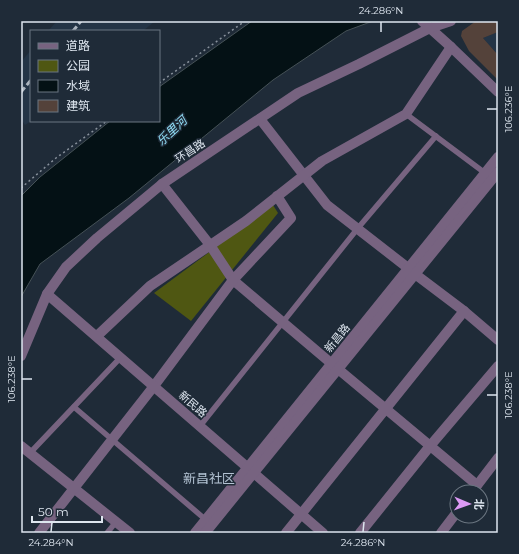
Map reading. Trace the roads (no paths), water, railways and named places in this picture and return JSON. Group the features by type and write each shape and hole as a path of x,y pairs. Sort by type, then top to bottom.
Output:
{"street":[{"path":"422,21 451,46 498,92"},
{"name":"环昌路","path":"21,356 47,294 66,267 97,238 162,184 298,93 430,28 451,21"},
{"path":"97,336 150,286 246,221 322,161 406,114 451,46"},
{"path":"260,119 327,205 464,311 498,340"},
{"name":"新昌路","path":"195,533 251,470 335,367 412,271 498,157"},
{"name":"新昌路","path":"412,271 498,172"},
{"path":"162,184 210,245 233,280 430,446 470,484"},
{"path":"39,533 154,386 233,280 291,218 277,196"},
{"name":"新民路","path":"47,294 323,533"},
{"path":"286,533 464,311"},
{"path":"360,533 430,446 498,366"},
{"path":"21,446 130,533"},
{"path":"479,484 498,458"},
{"name":"新昌路","path":"206,533 251,470"},
{"path":"441,533 449,522"}],"lane":[{"path":"406,114 485,173"},
{"path":"200,426 358,228 436,136"},
{"path":"30,453 121,358"},
{"path":"74,407 206,520"},
{"path":"107,533 116,522"}],"water":[{"name":"乐里河","path":"252,21 373,21 346,31 273,80 129,198 40,264 21,297 21,196 40,177 109,122 160,122 160,86"}],"railway":[{"path":"74,30 81,21"},
{"path":"21,92 30,81"}],"district":[{"name":"新昌社区","path":"209,478"}]}
